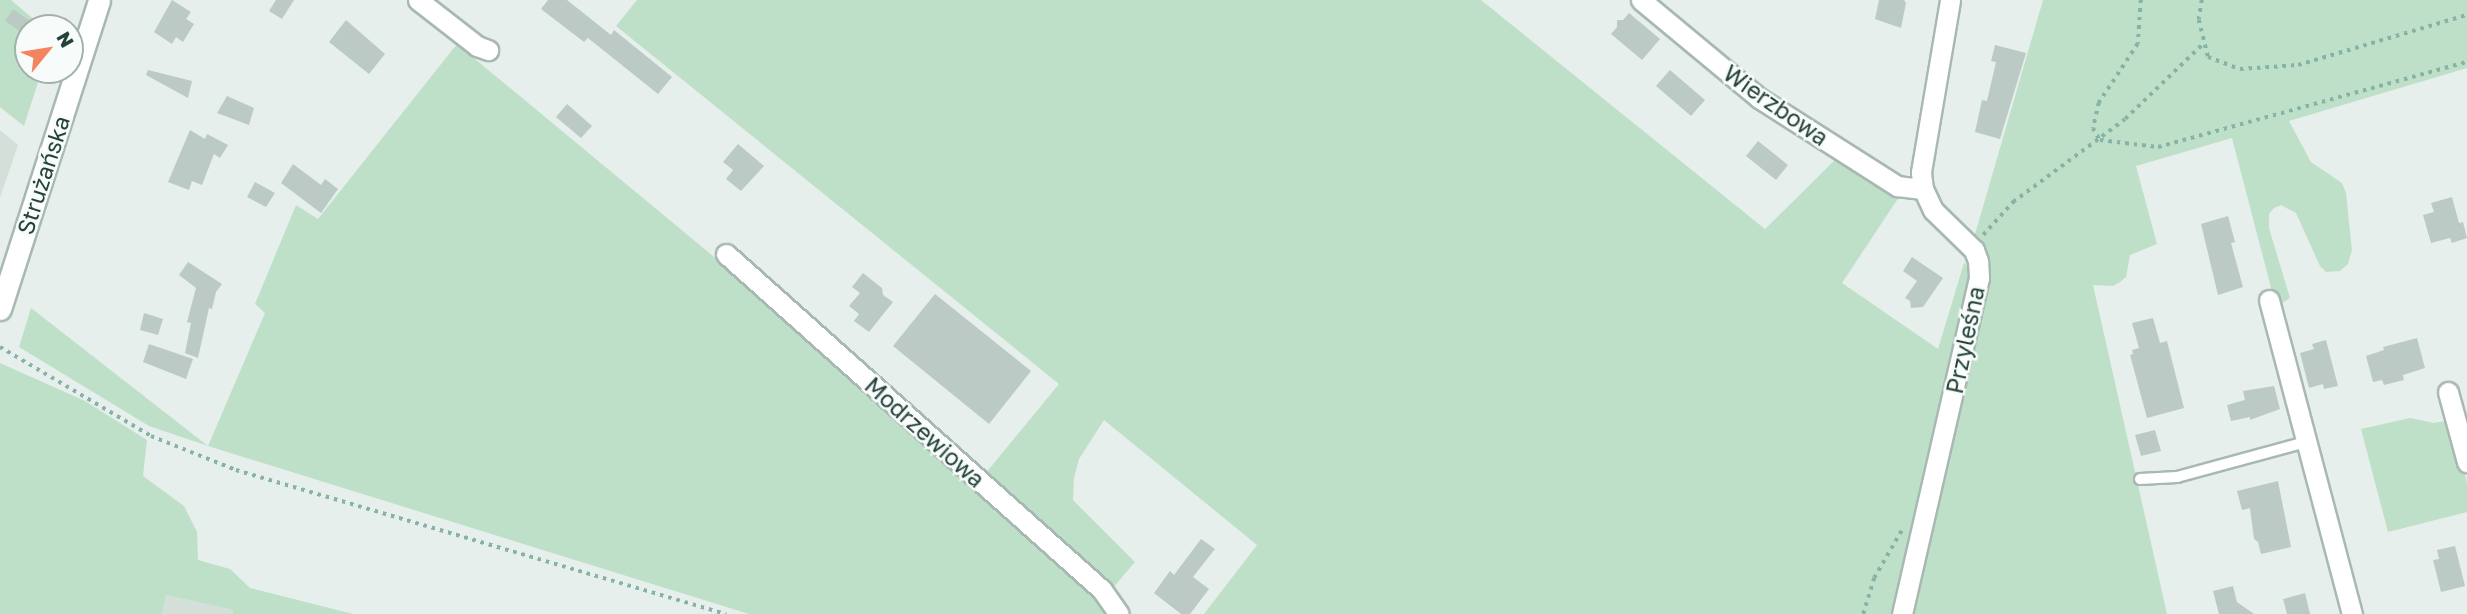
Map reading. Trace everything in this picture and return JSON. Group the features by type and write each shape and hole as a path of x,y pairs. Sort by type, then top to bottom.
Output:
{"main road":[{"name":"Strużańska","path":"0,309 99,0"}],"street":[{"path":"418,0 477,46 488,50"},
{"name":"Wierzbowa","path":"1641,0 1759,98 1897,186 1923,189"},
{"path":"1950,0 1921,172 1923,189 1933,210 1973,250"},
{"name":"Przyleśna","path":"1902,614 1979,278 1978,261 1973,250"},
{"name":"Modrzewiowa","path":"726,254 1102,590 1119,614"},
{"path":"2269,300 2352,614"},
{"path":"2448,391 2467,462"}],"lane":[{"path":"2140,479 2177,477 2306,442"}],"path":[{"path":"2100,140 2093,128 2099,103 2138,44 2141,0"},
{"path":"2202,0 2199,20 2208,57 2241,69 2298,65 2467,15"},
{"path":"1973,250 1988,228 2014,202 2100,140 2203,44"},
{"path":"2100,140 2158,147 2467,62"},
{"path":"0,346 151,436 236,470 726,614"},
{"path":"1863,614 1874,578 1900,530 1929,505"}],"shaded area":[{"path":"0,130 18,145 0,198"},
{"path":"166,595 233,610 233,614 162,614"}],"green space":[{"path":"0,0 11,0 28,14 14,14 14,84 38,84 24,126 0,107"},
{"path":"637,0 1481,0 1765,229 1838,157 1899,197 1842,283 1938,349 1964,263 1972,269 1892,614 1204,614 1257,545 1104,420 1079,459 1074,478 1073,500 1135,562 1112,589 985,474 1059,384 616,26"},
{"path":"2043,0 2467,0 2467,68 2289,121 2311,162 2342,183 2346,193 2352,250 2348,264 2340,271 2326,272 2320,266 2296,213 2281,205 2274,208 2269,214 2269,228 2290,298 2276,307 2232,138 2136,166 2157,244 2130,255 2126,277 2120,282 2113,286 2093,285 2167,614 1908,614 1984,279 1987,251 1973,241"},
{"path":"457,44 713,256 1114,614 749,614 208,446 265,313 255,304 296,205 318,219"},
{"path":"31,308 208,446 149,426 19,347"},
{"path":"0,363 85,401 147,440 143,476 184,506 197,532 198,560 230,569 250,588 353,614 233,614 233,610 166,595 162,614 0,614"},
{"path":"2410,418 2434,423 2450,420 2467,483 2467,512 2388,532 2361,429"}],"building":[{"path":"172,0 191,12 186,19 194,24 183,42 176,37 172,44 154,32"},
{"path":"276,0 294,0 282,19 269,11"},
{"path":"548,0 567,0 611,35 614,30 672,77 658,94 588,38 584,42 541,9"},
{"path":"1879,0 1904,0 1906,3 1901,28 1875,19"},
{"path":"13,9 20,14 14,14 14,27 5,21"},
{"path":"1629,13 1660,39 1642,60 1611,34 1617,27 1617,20 1623,20"},
{"path":"346,20 385,54 369,74 329,42"},
{"path":"1995,45 2026,53 2000,139 1975,132 1982,100 1987,101 1996,62 1991,61"},
{"path":"148,70 192,81 188,98 146,75"},
{"path":"1670,70 1705,100 1691,116 1656,86"},
{"path":"227,96 254,108 249,125 217,113"},
{"path":"567,104 592,126 581,138 556,117"},
{"path":"190,130 205,139 207,134 228,145 220,158 214,154 202,185 192,181 189,190 168,182"},
{"path":"1758,141 1788,165 1776,180 1746,156"},
{"path":"738,144 764,166 741,191 726,179 733,170 723,162"},
{"path":"293,164 321,185 325,179 338,189 321,213 281,183"},
{"path":"255,182 275,193 266,207 247,197"},
{"path":"2452,197 2459,223 2463,222 2467,238 2452,243 2450,238 2431,243 2423,215 2434,212 2431,203"},
{"path":"2228,216 2235,242 2231,243 2243,287 2218,295 2201,224"},
{"path":"1912,257 1943,278 1923,307 1911,308 1910,301 1905,298 1917,281 1903,271"},
{"path":"188,262 222,284 216,292 212,309 209,308 198,358 185,353 191,323 187,322 196,288 179,275"},
{"path":"863,273 882,288 883,295 893,302 869,332 854,321 859,314 849,306 860,293 852,287"},
{"path":"935,294 1031,371 989,424 893,346"},
{"path":"144,313 163,319 158,335 140,330"},
{"path":"2153,318 2160,343 2167,341 2184,408 2147,418 2130,355 2133,354 2132,350 2139,348 2132,323"},
{"path":"2417,338 2425,368 2403,375 2404,380 2384,385 2382,380 2373,382 2366,356 2384,350 2383,347"},
{"path":"2326,340 2338,386 2324,389 2323,384 2309,388 2300,353 2314,349 2312,344"},
{"path":"149,344 193,359 186,379 143,362"},
{"path":"2274,386 2280,409 2250,420 2250,417 2231,421 2227,405 2245,400 2243,391"},
{"path":"2155,430 2161,451 2141,456 2135,435"},
{"path":"2278,481 2291,547 2261,554 2258,542 2254,539 2250,508 2242,510 2237,491"},
{"path":"1201,539 1215,549 1193,577 1209,589 1190,614 1181,614 1154,593 1170,571 1174,575"},
{"path":"2455,546 2465,586 2441,592 2433,560 2439,559 2437,550"},
{"path":"2233,586 2237,602 2254,614 2219,614 2213,591"},
{"path":"2305,593 2310,614 2287,614 2283,599"}]}
